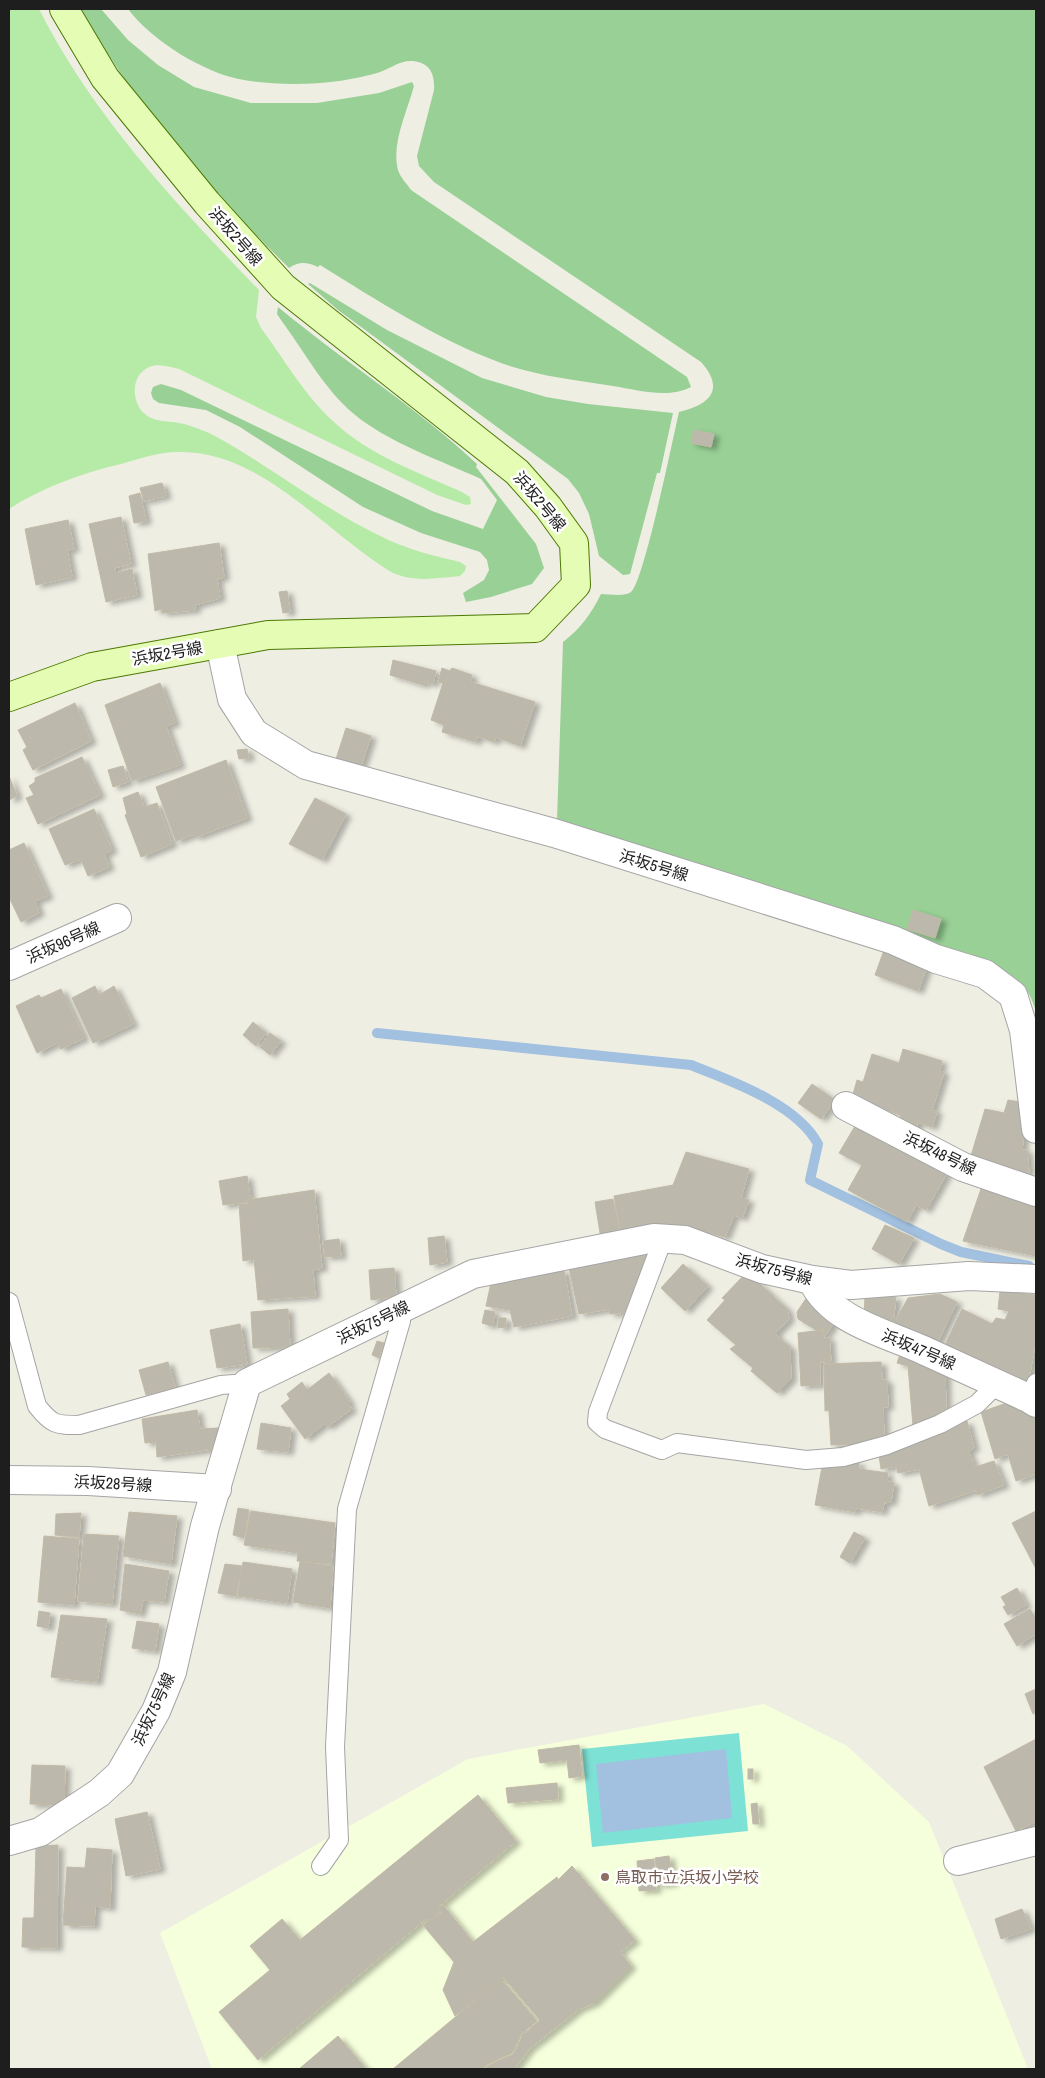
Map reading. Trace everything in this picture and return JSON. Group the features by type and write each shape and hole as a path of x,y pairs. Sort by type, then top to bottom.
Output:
{"street":[{"name":"浜坂2号線","path":"9,697 92,667 268,635 536,628 576,585 574,543 548,507 517,472 298,299 259,262 207,203 105,78 64,9"},
{"name":"浜坂5号線","path":"220,644 232,699 254,734 306,765 554,834 893,940 936,959 985,974 1014,995 1024,1030 1036,1129"},
{"name":"浜坂96号線","path":"9,966 117,918"},
{"name":"浜坂48号線","path":"846,1106 963,1167 1036,1192"},
{"name":"浜坂75号線","path":"9,1841 40,1832 79,1808 120,1774 156,1711 172,1672 205,1526 247,1383 473,1274 654,1238 685,1240 762,1269 812,1280 851,1285 969,1276 1036,1279"},
{"name":"浜坂47号線","path":"812,1280 818,1293 865,1326 910,1344 997,1384 1035,1396"},
{"name":"浜坂28号線","path":"9,1480 88,1481 217,1489"},
{"path":"958,1861 1036,1841"}],"lane":[{"path":"663,1238 598,1412 597,1422 605,1429 662,1450 677,1443 806,1460 844,1457 888,1444 940,1424 977,1404 997,1384"},
{"path":"9,1302 38,1406 47,1418 56,1425 79,1425 222,1385 247,1383"},
{"path":"321,1866 340,1840 335,1747 347,1510 401,1321 402,1308"}],"shaded area":[{"name":"鳥取市立浜坂小学校","path":"764,1704 847,1746 929,1822 1028,2069 212,2069 160,1933 468,1759"},
{"path":"739,1733 748,1831 592,1847 582,1749"},
{"path":"726,1749 732,1818 603,1833 596,1764"}],"green space":[{"path":"9,9 39,9 84,86 110,122 167,192 259,290 256,317 261,328 304,389 323,412 348,434 379,454 462,492 470,497 471,504 466,505 437,495 179,369 156,365 143,371 135,384 135,392 136,399 143,412 152,419 185,424 213,435 331,509 375,534 413,549 460,562 466,566 465,571 460,576 417,579 391,572 264,478 236,464 207,455 177,452 149,456 77,476 49,487 9,509"},
{"path":"81,9 101,9 128,40 158,65 194,87 251,103 317,103 379,93 412,82 414,86 398,139 396,160 399,173 411,190 687,377 691,387 682,391 663,393 528,371 501,363 454,343 386,306 320,265 318,267 307,263 300,263 289,268 203,178 176,146 125,80"},
{"path":"128,9 1036,9 1036,1012 1025,988 1013,976 989,964 776,889 557,821 563,642 585,620 601,594 628,594 637,582 665,477 679,412 699,405 711,395 713,388 708,372 701,362 434,182 419,166 417,156 434,90 434,79 430,70 424,64 413,61 404,62 370,75 327,82 279,84 244,80 213,71 180,54 150,32"},
{"path":"310,283 387,330 482,378 546,397 588,404 673,413 660,473 657,473 630,574 623,575 599,556 589,514 579,493 568,479 338,310 308,284"},
{"path":"278,307 404,403 477,464 476,467 536,544 544,568 532,584 491,597 466,602 463,593 484,580 489,570 487,560 480,552 421,533 363,507 240,427 206,410 159,403 153,399 151,393 153,387 161,384 181,390 432,511 483,529 497,500 481,479 398,442 354,414 333,393 315,369 277,314"}],"building":[{"path":"694,430 714,434 711,447 691,443"},
{"path":"162,483 166,496 144,501 140,488"},
{"path":"140,493 146,521 134,523 129,496"},
{"path":"121,517 131,564 114,568 116,573 132,569 137,595 106,602 89,524"},
{"path":"68,520 74,549 67,550 72,577 36,585 25,529"},
{"path":"219,543 224,577 217,579 220,598 195,605 195,610 162,613 162,609 155,611 148,554"},
{"path":"287,591 290,612 283,613 279,592"},
{"path":"393,660 436,671 433,684 425,682 423,685 390,675"},
{"path":"442,668 450,671 452,668 472,675 471,682 535,702 520,746 496,737 494,742 477,736 476,742 442,732 444,725 431,720 443,683 438,682"},
{"path":"160,683 175,723 166,726 180,765 132,781 105,705"},
{"path":"75,703 91,741 33,770 23,750 27,747 18,730"},
{"path":"346,728 371,736 361,766 336,759"},
{"path":"247,749 249,758 239,759 237,750"},
{"path":"82,757 100,795 38,824 26,798 34,795 29,786 35,782 35,778"},
{"path":"226,760 247,818 196,837 194,834 176,841 156,787"},
{"path":"123,766 128,782 113,787 108,770"},
{"path":"9,776 17,796 9,800"},
{"path":"138,792 144,807 157,803 172,844 141,857 125,815 127,814 123,798"},
{"path":"315,798 346,814 322,860 289,844"},
{"path":"94,809 112,850 104,854 109,867 88,876 81,859 65,865 49,829"},
{"path":"24,843 48,896 35,901 39,913 21,922 9,897 9,850"},
{"path":"913,910 941,919 935,938 907,929"},
{"path":"884,950 927,966 918,991 875,975"},
{"path":"95,986 99,995 114,986 133,1024 93,1043 72,998"},
{"path":"61,989 84,1038 61,1049 57,1043 37,1053 16,1006 39,995 41,998"},
{"path":"253,1022 266,1033 256,1046 243,1035"},
{"path":"270,1033 281,1041 270,1055 260,1047"},
{"path":"903,1049 942,1061 939,1071 944,1072 932,1110 937,1111 932,1127 917,1122 916,1132 898,1126 901,1115 858,1102 860,1096 853,1094 857,1080 863,1082 872,1054 899,1063"},
{"path":"812,1084 835,1100 821,1119 798,1103"},
{"path":"1008,1100 1020,1102 1024,1133 1022,1150 1027,1150 1029,1172 1016,1174 970,1159 985,1109 1004,1113"},
{"path":"858,1121 947,1173 926,1210 916,1205 907,1222 848,1190 862,1165 839,1153"},
{"path":"686,1152 749,1169 741,1198 749,1200 742,1218 734,1215 725,1237 675,1224 672,1228 621,1234 614,1196 673,1185"},
{"path":"247,1176 250,1198 247,1199 247,1202 223,1205 219,1181"},
{"path":"982,1186 1036,1201 1036,1256 963,1241"},
{"path":"314,1190 322,1268 313,1270 315,1296 258,1300 254,1259 243,1261 239,1204 248,1204 248,1200"},
{"path":"613,1199 620,1234 601,1239 595,1202"},
{"path":"885,1225 914,1238 899,1264 872,1249"},
{"path":"444,1236 447,1262 430,1265 428,1238"},
{"path":"339,1239 341,1256 325,1257 323,1241"},
{"path":"646,1255 649,1265 633,1311 610,1314 609,1309 579,1314 569,1268"},
{"path":"683,1264 708,1286 685,1311 661,1288"},
{"path":"394,1268 396,1296 371,1300 369,1270"},
{"path":"564,1270 572,1316 514,1327 510,1310 486,1306 492,1278"},
{"path":"747,1272 787,1309 789,1319 775,1334 790,1347 791,1379 777,1393 751,1371 753,1368 730,1349 736,1345 707,1320 725,1300 722,1298"},
{"path":"1000,1291 1036,1295 1036,1339 1028,1384 954,1354 956,1349 945,1345 962,1309 992,1324 996,1318 1005,1320 1009,1311 998,1309"},
{"path":"940,1294 957,1302 936,1345 893,1325 908,1298"},
{"path":"807,1297 838,1316 825,1336 824,1329 816,1330 798,1319 797,1312"},
{"path":"865,1297 896,1297 893,1323 873,1321 864,1316"},
{"path":"288,1309 290,1347 253,1348 251,1312"},
{"path":"485,1310 495,1312 492,1326 482,1323"},
{"path":"498,1318 506,1318 506,1327 498,1328"},
{"path":"240,1324 247,1364 217,1368 210,1330"},
{"path":"823,1330 824,1339 829,1337 831,1361 820,1362 820,1385 801,1386 798,1333"},
{"path":"377,1341 384,1343 379,1358 372,1355"},
{"path":"903,1346 945,1368 946,1410 913,1426 908,1366 897,1363"},
{"path":"168,1362 175,1387 146,1395 139,1370"},
{"path":"881,1362 882,1380 887,1380 888,1407 883,1407 884,1438 866,1444 831,1445 829,1410 825,1411 824,1364"},
{"path":"329,1373 350,1402 347,1403 352,1409 327,1427 324,1424 305,1439 281,1406 290,1399 287,1394 302,1382 307,1390"},
{"path":"1018,1399 1031,1411 1036,1423 1036,1474 1016,1481 1008,1454 995,1459 981,1412"},
{"path":"197,1410 200,1429 218,1428 219,1448 157,1457 156,1442 145,1443 142,1419"},
{"path":"967,1421 974,1448 968,1451 975,1467 994,1461 1004,1485 977,1495 976,1490 929,1506 919,1469 898,1473 896,1466 881,1469 879,1456 937,1430"},
{"path":"261,1423 291,1428 288,1452 257,1449"},
{"path":"859,1462 859,1469 888,1473 887,1481 894,1483 891,1502 884,1503 882,1512 856,1508 855,1512 815,1505 822,1467"},
{"path":"238,1508 249,1510 244,1538 233,1535"},
{"path":"251,1511 335,1523 331,1564 297,1561 298,1553 244,1545"},
{"path":"1036,1511 1036,1569 1012,1523"},
{"path":"129,1512 177,1516 171,1564 123,1556"},
{"path":"81,1513 79,1537 55,1535 56,1514"},
{"path":"854,1532 865,1538 850,1563 840,1557"},
{"path":"84,1534 119,1536 112,1604 78,1601"},
{"path":"44,1536 79,1539 74,1605 38,1602"},
{"path":"243,1562 292,1569 287,1603 238,1596"},
{"path":"300,1562 333,1566 330,1608 293,1602"},
{"path":"125,1564 169,1571 164,1602 143,1600 140,1614 120,1610"},
{"path":"225,1564 242,1566 236,1596 218,1593"},
{"path":"1017,1588 1026,1605 1008,1615 1003,1607 1006,1605 1001,1597"},
{"path":"1030,1609 1036,1619 1036,1634 1017,1646 1004,1624"},
{"path":"39,1611 50,1613 48,1628 37,1626"},
{"path":"61,1615 107,1619 97,1682 51,1677"},
{"path":"137,1621 159,1624 155,1651 132,1648"},
{"path":"1036,1689 1036,1712 1033,1714 1025,1694"},
{"path":"1036,1739 1036,1821 1016,1831 984,1767"},
{"path":"579,1745 582,1776 569,1778 567,1760 540,1763 538,1750"},
{"path":"32,1765 65,1766 64,1805 30,1804"},
{"path":"748,1769 753,1769 753,1779 748,1779"},
{"path":"557,1783 558,1799 508,1803 506,1788"},
{"path":"478,1795 516,1841 438,1907 441,1911 429,1921 427,1918 258,2060 219,2012 270,1970 250,1946 282,1919 300,1940"},
{"path":"757,1803 759,1824 753,1824 751,1804"},
{"path":"147,1812 160,1869 126,1876 115,1819"},
{"path":"58,1845 57,1948 22,1947 23,1918 34,1918 36,1846"},
{"path":"87,1848 112,1850 110,1908 95,1906 94,1926 63,1925 67,1867 85,1868"},
{"path":"669,1856 673,1883 659,1885 655,1858"},
{"path":"654,1859 656,1890 639,1891 637,1861"},
{"path":"572,1866 635,1940 620,1952 631,1966 594,2003 579,2009 529,2049 514,2069 484,2069 512,2055 517,2049 522,2036 540,2020 503,1977 455,2016 443,1990 454,1962 423,1925 442,1912 439,1907 443,1905 473,1942 557,1877 558,1880"},
{"path":"683,1868 688,1875 682,1880 677,1873"},
{"path":"1022,1909 1031,1929 1001,1939 995,1919"},
{"path":"501,1979 537,2021 521,2034 512,2053 481,2069 393,2069"},
{"path":"338,2036 366,2069 299,2069"}],"waterway":[{"path":"377,1033 691,1065 743,1086 795,1117 818,1144 810,1180 961,1252 1029,1266"}],"place":[{"name":"鳥取市立浜坂小学校","path":"605,1877"}]}
